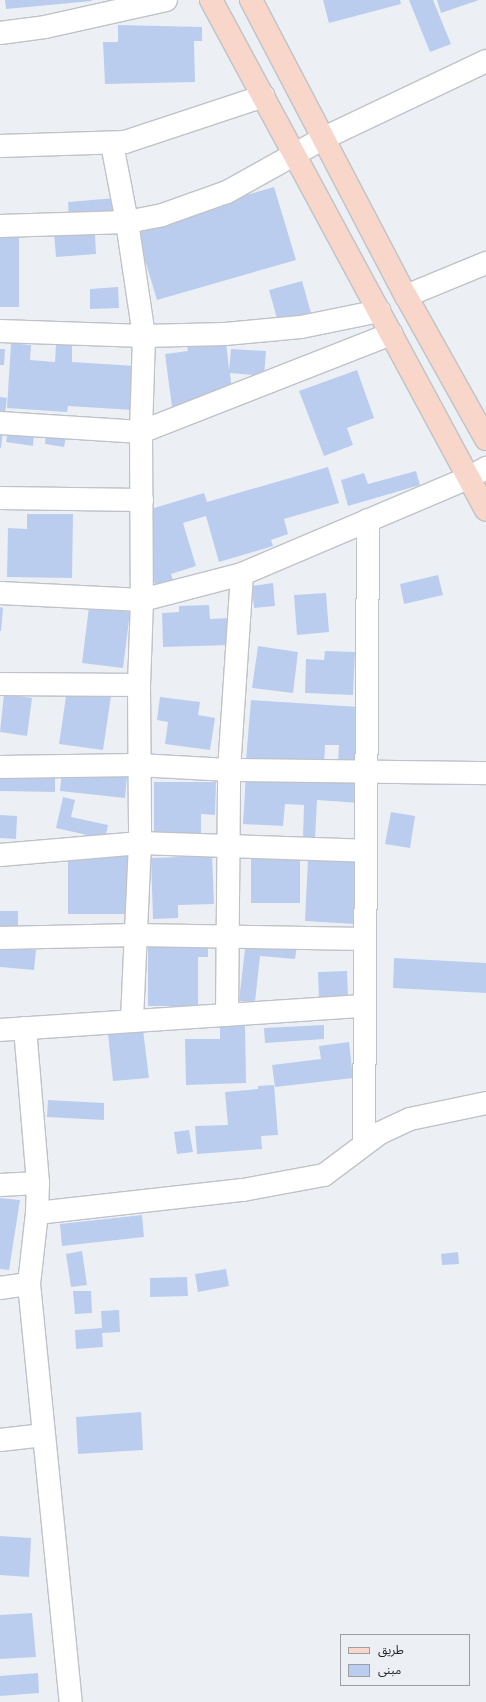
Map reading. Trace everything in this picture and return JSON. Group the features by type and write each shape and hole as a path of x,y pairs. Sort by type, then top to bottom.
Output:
{"main road":[{"path":"211,0 296,153 391,334 477,473 486,510"},
{"path":"252,0 406,296 486,439"}],"street":[{"path":"0,32 46,27 166,0"},
{"path":"0,226 127,222 162,215 227,192 324,138 486,61"},
{"path":"0,146 112,144 125,142 264,96"},
{"path":"112,144 127,222 144,336 141,432 142,600 138,765 140,843 132,1021"},
{"path":"406,296 486,263"},
{"path":"0,331 144,336 225,334 301,327 379,311"},
{"path":"0,423 141,432 391,334"},
{"path":"0,593 142,600 242,574 477,473"},
{"path":"0,498 142,500"},
{"path":"364,1144 363,1006 368,520"},
{"path":"227,1015 230,847 229,770 242,574"},
{"path":"0,684 139,684"},
{"path":"0,767 138,765 229,770 486,773"},
{"path":"0,855 140,843 365,851"},
{"path":"0,938 136,935 364,939"},
{"path":"0,1030 363,1006"},
{"path":"24,1028 38,1183 37,1213 30,1284 71,1702"},
{"path":"37,1213 243,1190 324,1175 380,1133 410,1119 486,1103"},
{"path":"0,1185 38,1183"},
{"path":"0,1288 30,1284"},
{"path":"0,1440 44,1435"}],"building":[{"path":"5,0 92,0 92,1 6,9"},
{"path":"323,0 400,0 401,4 329,23"},
{"path":"409,0 433,0 451,44 430,52"},
{"path":"437,0 479,0 441,13"},
{"path":"118,25 202,27 202,41 194,41 195,82 105,84 103,42 118,42"},
{"path":"274,187 296,260 157,300 135,227"},
{"path":"116,198 119,233 95,235 96,254 56,257 53,220 69,219 68,202"},
{"path":"0,238 19,238 19,307 0,307"},
{"path":"302,281 311,313 278,322 269,290"},
{"path":"118,287 119,308 90,309 90,289"},
{"path":"226,341 229,370 231,349 266,351 264,376 230,373 233,400 172,407 165,354 188,351 187,346"},
{"path":"11,343 31,345 30,360 55,362 56,344 72,345 72,362 136,366 133,410 68,406 67,412 7,408"},
{"path":"0,349 5,349 4,365 0,365"},
{"path":"357,370 374,418 347,428 353,445 324,456 299,391"},
{"path":"0,397 7,398 1,448 0,448"},
{"path":"8,430 34,434 33,446 6,442"},
{"path":"46,433 66,436 64,447 45,444"},
{"path":"328,467 339,503 284,519 288,534 271,540 273,546 219,562 206,516 183,523 196,566 171,574 173,580 155,585 134,514 204,493 207,502"},
{"path":"416,471 420,485 348,506 341,480 364,473 368,484"},
{"path":"27,514 73,514 72,578 7,577 8,528 27,529"},
{"path":"438,575 443,595 404,604 400,584"},
{"path":"273,583 275,606 254,608 252,586"},
{"path":"326,593 329,632 297,635 294,595"},
{"path":"209,605 210,619 229,618 230,645 163,647 162,613 179,612 179,606"},
{"path":"0,607 3,608 1,631 0,631"},
{"path":"89,607 130,612 123,668 82,663"},
{"path":"258,646 298,652 293,693 252,688"},
{"path":"325,651 355,652 353,695 305,693 306,659 324,660"},
{"path":"67,690 111,696 103,750 59,744"},
{"path":"4,694 32,698 27,736 0,732"},
{"path":"160,697 200,702 198,715 215,718 210,750 165,744 168,722 157,720"},
{"path":"251,700 359,707 356,764 338,763 339,745 325,745 324,765 246,760"},
{"path":"62,769 127,776 125,798 60,791"},
{"path":"246,775 360,783 359,803 317,800 315,839 303,839 304,805 285,804 283,826 243,824"},
{"path":"0,778 55,778 55,792 0,791"},
{"path":"154,782 216,782 215,815 201,814 201,841 154,840"},
{"path":"63,797 75,800 71,817 108,825 105,839 56,828"},
{"path":"391,812 415,816 410,848 385,844"},
{"path":"0,815 17,816 16,839 0,838"},
{"path":"68,855 139,855 139,914 68,914"},
{"path":"212,856 214,904 178,905 178,918 153,919 151,858"},
{"path":"251,856 300,856 300,903 251,903"},
{"path":"308,859 367,862 355,924 305,921"},
{"path":"0,911 18,911 18,929 0,929"},
{"path":"208,937 208,957 198,957 198,1006 148,1006 148,939"},
{"path":"246,940 297,946 295,959 260,956 255,1002 239,1001"},
{"path":"0,947 36,950 34,970 0,967"},
{"path":"394,958 486,963 486,993 393,988"},
{"path":"347,971 348,997 319,999 318,972"},
{"path":"324,1025 324,1039 265,1043 264,1028"},
{"path":"220,1026 245,1026 246,1083 186,1085 185,1039 220,1039"},
{"path":"143,1030 149,1078 113,1081 108,1034"},
{"path":"349,1042 353,1078 275,1087 272,1065 321,1059 319,1046"},
{"path":"274,1085 278,1135 261,1136 262,1149 197,1154 195,1126 228,1125 225,1092 258,1089 258,1086"},
{"path":"48,1100 104,1103 104,1120 47,1117"},
{"path":"189,1130 193,1152 177,1154 174,1132"},
{"path":"0,1198 20,1200 9,1270 0,1269"},
{"path":"142,1215 144,1237 62,1246 60,1224"},
{"path":"82,1251 87,1285 71,1287 66,1254"},
{"path":"458,1252 459,1264 442,1265 441,1254"},
{"path":"226,1269 229,1286 198,1292 195,1274"},
{"path":"187,1277 188,1296 150,1297 150,1278"},
{"path":"73,1291 91,1291 92,1313 75,1314"},
{"path":"119,1310 120,1332 102,1333 103,1347 76,1349 75,1330 102,1328 101,1311"},
{"path":"141,1412 143,1450 78,1454 76,1417"},
{"path":"0,1536 31,1538 29,1577 0,1575"},
{"path":"32,1613 36,1657 0,1659 0,1615"},
{"path":"38,1673 39,1693 0,1696 0,1676"}]}
